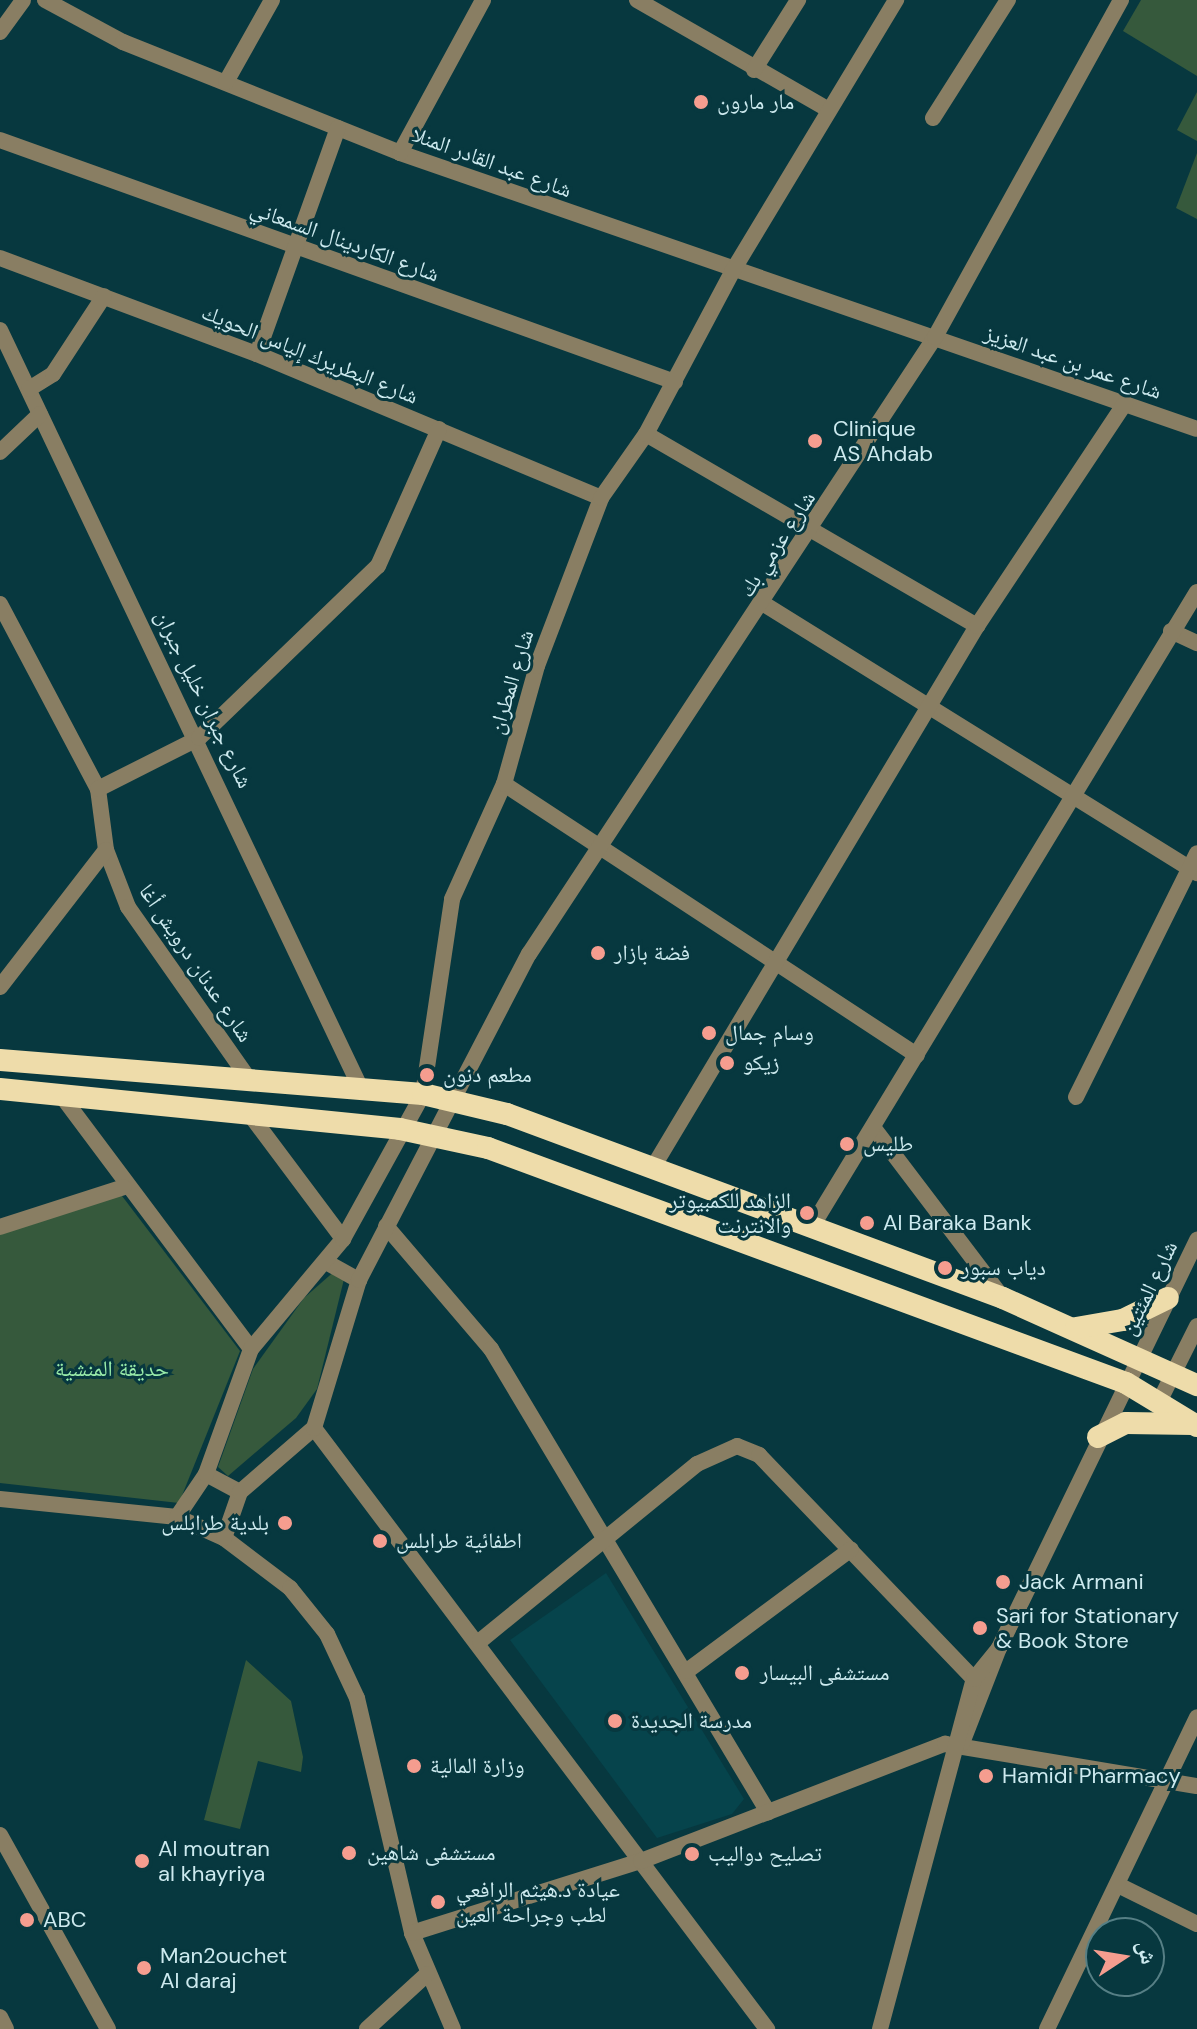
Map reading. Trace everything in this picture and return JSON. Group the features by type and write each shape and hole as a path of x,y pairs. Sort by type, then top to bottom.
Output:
{"highway":[{"path":"0,1060 423,1094 451,1099 655,1164 811,1228 1003,1298 1140,1355 1197,1385"},
{"path":"0,1089 400,1129 488,1148 1126,1383 1196,1425"},
{"path":"1076,1328 1123,1320 1168,1298"},
{"path":"1098,1437 1126,1423 1196,1425"}],"street":[{"path":"0,32 7,12 23,0"},
{"name":"شارع عبد القادر المنلا","path":"45,0 123,42 400,153 732,272 935,337"},
{"path":"226,82 272,0"},
{"path":"400,153 483,0"},
{"path":"637,0 663,7 754,70 827,109"},
{"path":"754,70 798,0"},
{"name":"شارع المطران","path":"251,1349 343,1239 400,1129 423,1094 452,899 504,784 537,666 601,498 646,434 732,272 827,109 896,0"},
{"path":"933,118 1008,0"},
{"name":"شارع عزمي بك","path":"314,1428 359,1280 529,954 764,604 935,337 1121,0"},
{"path":"257,354 338,128"},
{"name":"شارع الكاردينال السمعاني","path":"0,140 675,382"},
{"name":"شارع البطريرك إلياس الحويك","path":"0,258 257,354 601,498"},
{"path":"29,389 53,374 104,296"},
{"name":"شارع جبران خليل جبران","path":"0,330 199,738 362,1091"},
{"name":"شارع عمر بن عبد العزيز","path":"935,337 1197,429"},
{"path":"655,1164 777,965 977,626 1125,403"},
{"path":"0,452 40,414"},
{"path":"98,789 199,738 378,566 439,429"},
{"path":"646,434 810,533 977,626"},
{"path":"811,1228 1197,592"},
{"name":"شارع عدنان درويش أغا","path":"0,604 98,789 106,850 139,924 251,1082"},
{"path":"764,604 1071,796 1195,865 1076,1097"},
{"path":"1171,631 1197,643"},
{"path":"504,784 596,851 917,1055"},
{"path":"0,987 106,850"},
{"path":"61,1095 124,1187 251,1349 206,1474 177,1517"},
{"path":"251,1116 343,1239"},
{"path":"873,1127 1003,1298"},
{"path":"0,1227 124,1187"},
{"path":"386,1226 491,1349 608,1534 768,1812"},
{"name":"شارع المئتين","path":"999,1648 1098,1437 1197,1240"},
{"path":"326,1262 359,1280"},
{"path":"1159,1402 1197,1326"},
{"path":"224,1538 240,1492 314,1428 480,1641 767,2029"},
{"path":"480,1641 697,1464 737,1446 759,1455 974,1679"},
{"path":"206,1474 240,1492"},
{"path":"0,1499 177,1517 224,1538 290,1588 327,1634 369,1741 412,1933 453,2029"},
{"path":"687,1671 851,1549"},
{"path":"962,1743 974,1679 999,1648"},
{"path":"880,2029 962,1743 999,1648"},
{"path":"1047,2029 1197,1717"},
{"path":"412,1933 641,1861 962,1743 1197,1786"},
{"path":"0,1835 104,2027"},
{"path":"1118,1885 1197,1924"},
{"path":"367,2029 427,1974"},
{"path":"0,2017 6,2029"}],"shaded area":[{"path":"606,1573 744,1799 732,1814 657,1838 510,1640"}],"green space":[{"path":"1141,0 1197,0 1197,76 1123,31"},
{"path":"1197,92 1197,141 1177,130"},
{"path":"1197,153 1197,219 1176,208"},
{"name":"حديقة المنشية","path":"119,1192 240,1351 179,1503 0,1483 0,1231"},
{"path":"337,1269 345,1275 317,1389 296,1418 228,1476 218,1467 253,1369 304,1298"},
{"path":"246,1660 291,1701 303,1757 301,1772 258,1761 240,1829 204,1820"}],"place":[{"name":"مار مارون","path":"701,102"},
{"name":"Clinique AS Ahdab","path":"815,441"},
{"name":"فضة بازار","path":"598,953"},
{"name":"وسام جمال","path":"709,1033"},
{"name":"زيكو","path":"727,1063"},
{"name":"مطعم دنون","path":"427,1075"},
{"name":"طليس","path":"847,1144"},
{"name":"الزاهد للكمبيوتر والانترنت","path":"807,1213"},
{"name":"Al Baraka Bank","path":"867,1223"},
{"name":"دياب سبور","path":"945,1268"},
{"name":"بلدية طرابلس","path":"285,1523"},
{"name":"اطفائية طرابلس","path":"380,1541"},
{"name":"Jack Armani","path":"1003,1582"},
{"name":"Sari for Stationary & Book Store","path":"980,1628"},
{"name":"مستشفی البيسار","path":"742,1673"},
{"name":"مدرسة الجديدة","path":"615,1721"},
{"name":"وزارة المالية","path":"414,1766"},
{"name":"Hamidi Pharmacy","path":"986,1776"},
{"name":"مستشفى شاهين","path":"349,1853"},
{"name":"تصليح دواليب","path":"692,1854"},
{"name":"Al moutran al khayriya","path":"142,1861"},
{"name":"عيادة د.هيثم الرافعي لطب وجراحة العين","path":"438,1902"},
{"name":"ABC","path":"27,1920"},
{"name":"Man2ouchet Al daraj","path":"144,1968"}]}
